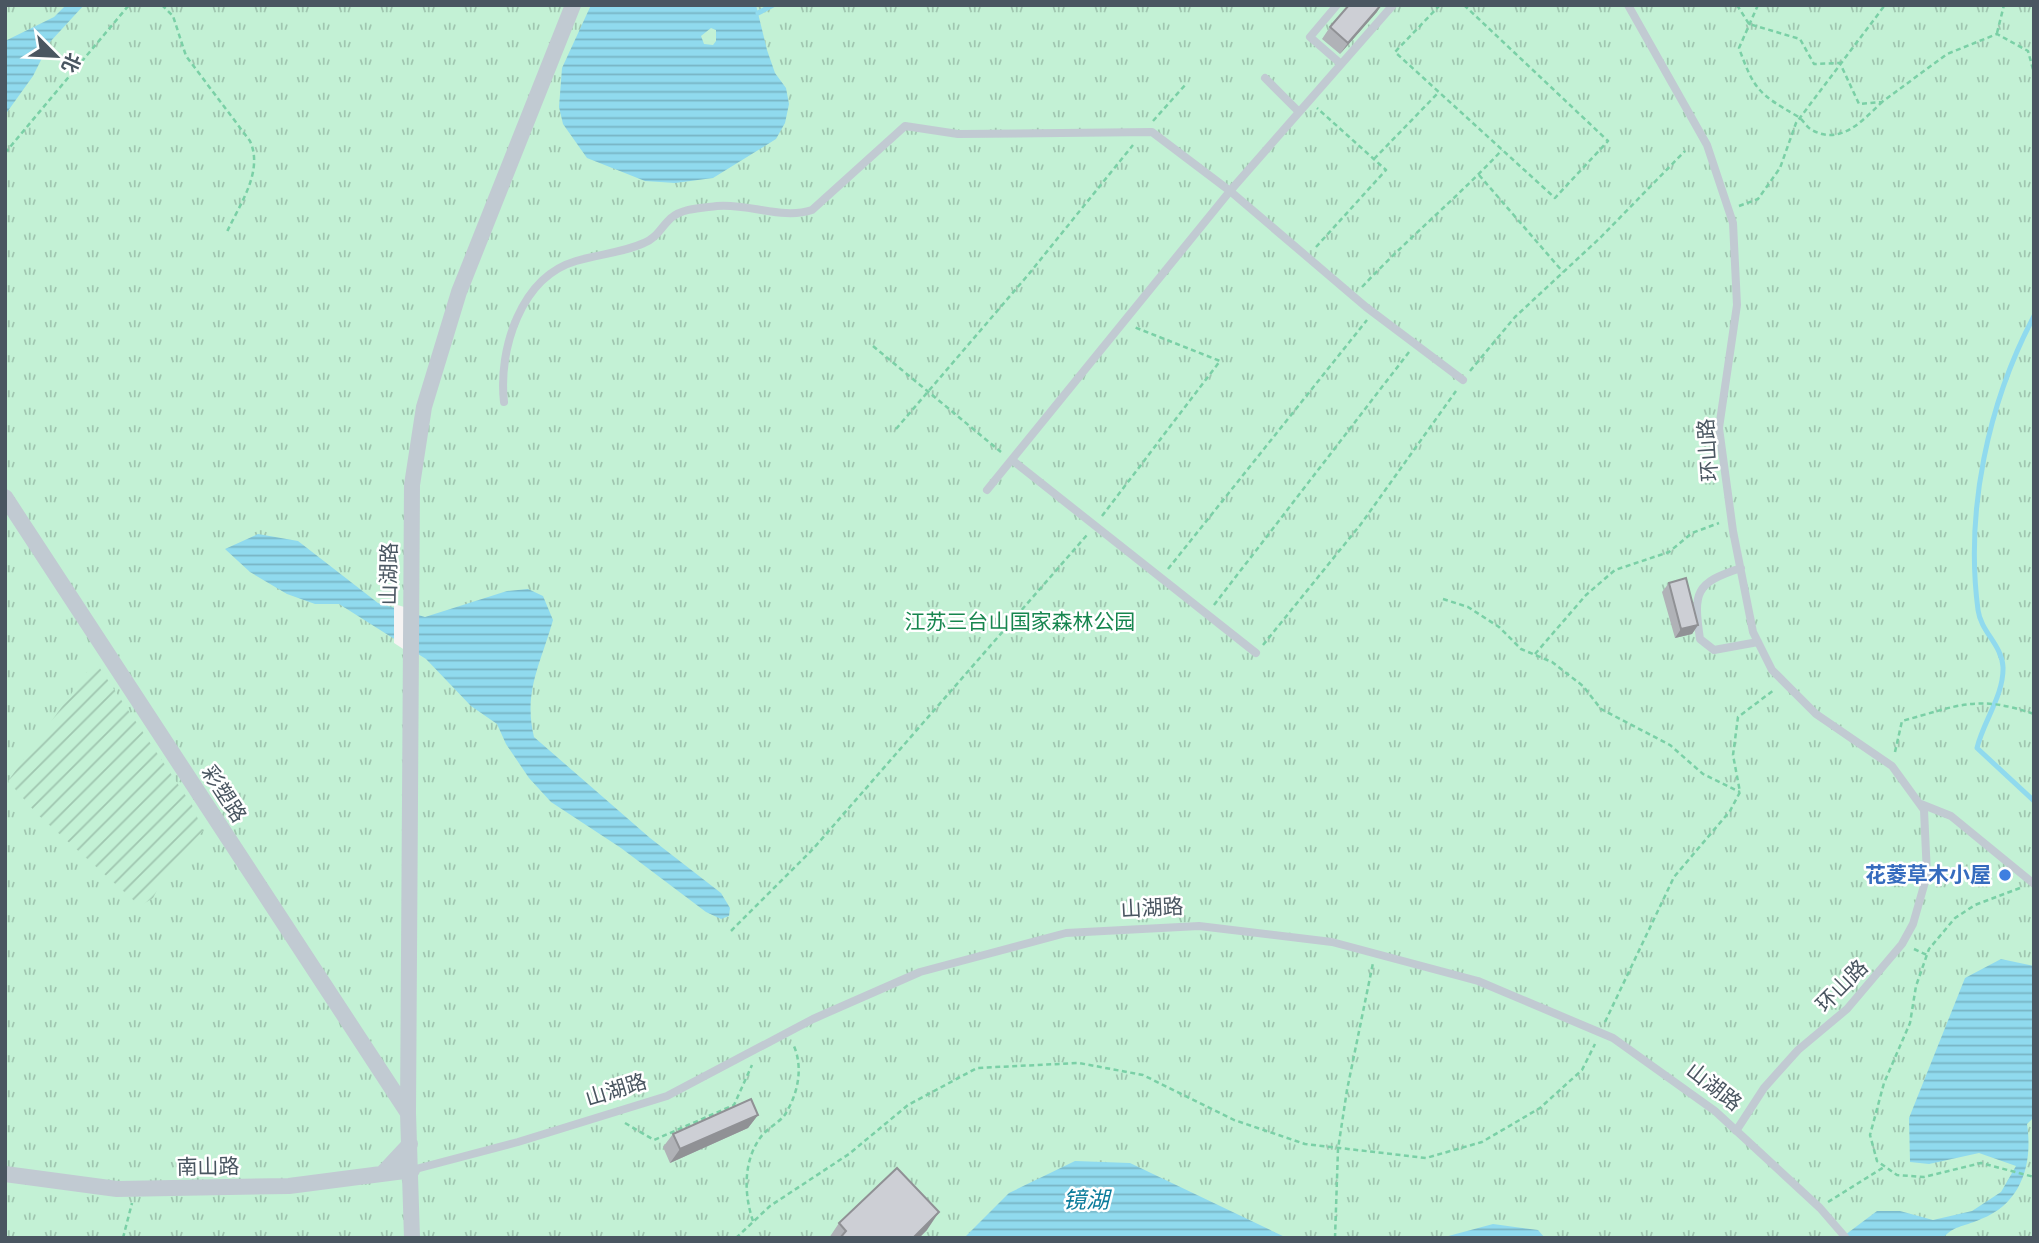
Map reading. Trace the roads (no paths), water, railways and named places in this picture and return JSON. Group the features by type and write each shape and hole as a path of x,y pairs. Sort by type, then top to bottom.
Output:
{"street":[{"name":"山湖路","path":"412,1238 408,1114 412,485 424,407 459,292 573,5"},
{"name":"彩塑路","path":"5,497 408,1114"},
{"path":"382,1174 410,1144"},
{"name":"南山路","path":"5,1174 133,1189 289,1186 411,1170"}],"lane":[{"path":"1337,5 1310,37 1341,64"},
{"path":"987,490 1230,191 1393,5"},
{"name":"环山路","path":"1628,5 1707,145 1733,223 1737,305 1720,428 1732,519 1753,632 1772,670 1816,714 1892,766 1924,810 1927,875 1913,924 1902,944 1847,1009 1798,1050 1764,1087 1737,1130"},
{"path":"1265,78 1299,112"},
{"path":"504,402 504,356 521,312 538,282 547,274 576,261 614,253 653,239 678,214 741,204 793,214 812,210 905,126 958,134 1152,132 1230,191 1373,312 1463,380"},
{"path":"1012,460 1256,653"},
{"path":"1741,568 1710,578 1699,593 1696,614 1700,639 1714,650 1758,642"},
{"path":"1919,803 1951,816 2033,884"},
{"name":"山湖路","path":"411,1170 667,1096 788,1032 920,972 1066,933 1199,926 1332,942 1375,953 1478,981 1613,1038 1715,1111 1820,1208 1846,1238"}],"water":[{"path":"66,5 84,5 50,42 33,76 5,115 5,41 54,17"},
{"path":"591,5 756,5 767,50 775,73 786,88 789,104 785,123 776,139 713,178 675,183 645,181 587,158 563,124 559,107 562,68","holes":["711,28 716,30 716,41 713,45 704,44 701,36"]},
{"path":"258,534 298,541 378,603 425,617 507,591 528,589 543,596 553,620 532,692 531,721 534,737 650,838 721,893 730,908 729,916 721,919 706,912 621,848 551,802 529,778 506,744 497,724 471,706 426,659 339,604 315,604 287,594 250,572 225,549"},
{"path":"2001,959 2034,966 2034,1117 2027,1124 2028,1153 2022,1180 2006,1203 1995,1212 1956,1228 1943,1238 1841,1238 1877,1211 1900,1211 1933,1220 1972,1211 2001,1192 2016,1166 1979,1153 1929,1164 1910,1162 1909,1118 1965,978"},
{"name":"镜湖","path":"1075,1161 1130,1163 1287,1238 964,1238 1009,1193"},
{"path":"1493,1224 1538,1230 1545,1238 1441,1238"}],"waterway":[{"path":"758,13 773,5"},
{"path":"2034,316 2004,385 1993,421 1984,458 1975,535 1978,610 1983,625 1999,652 2003,667 1997,698 1977,748 2034,801"}],"place":[{"name":"花菱草木小屋","path":"2005,875"}],"park label":[{"name":"江苏三台山国家森林公园","path":"1020,622"}]}
